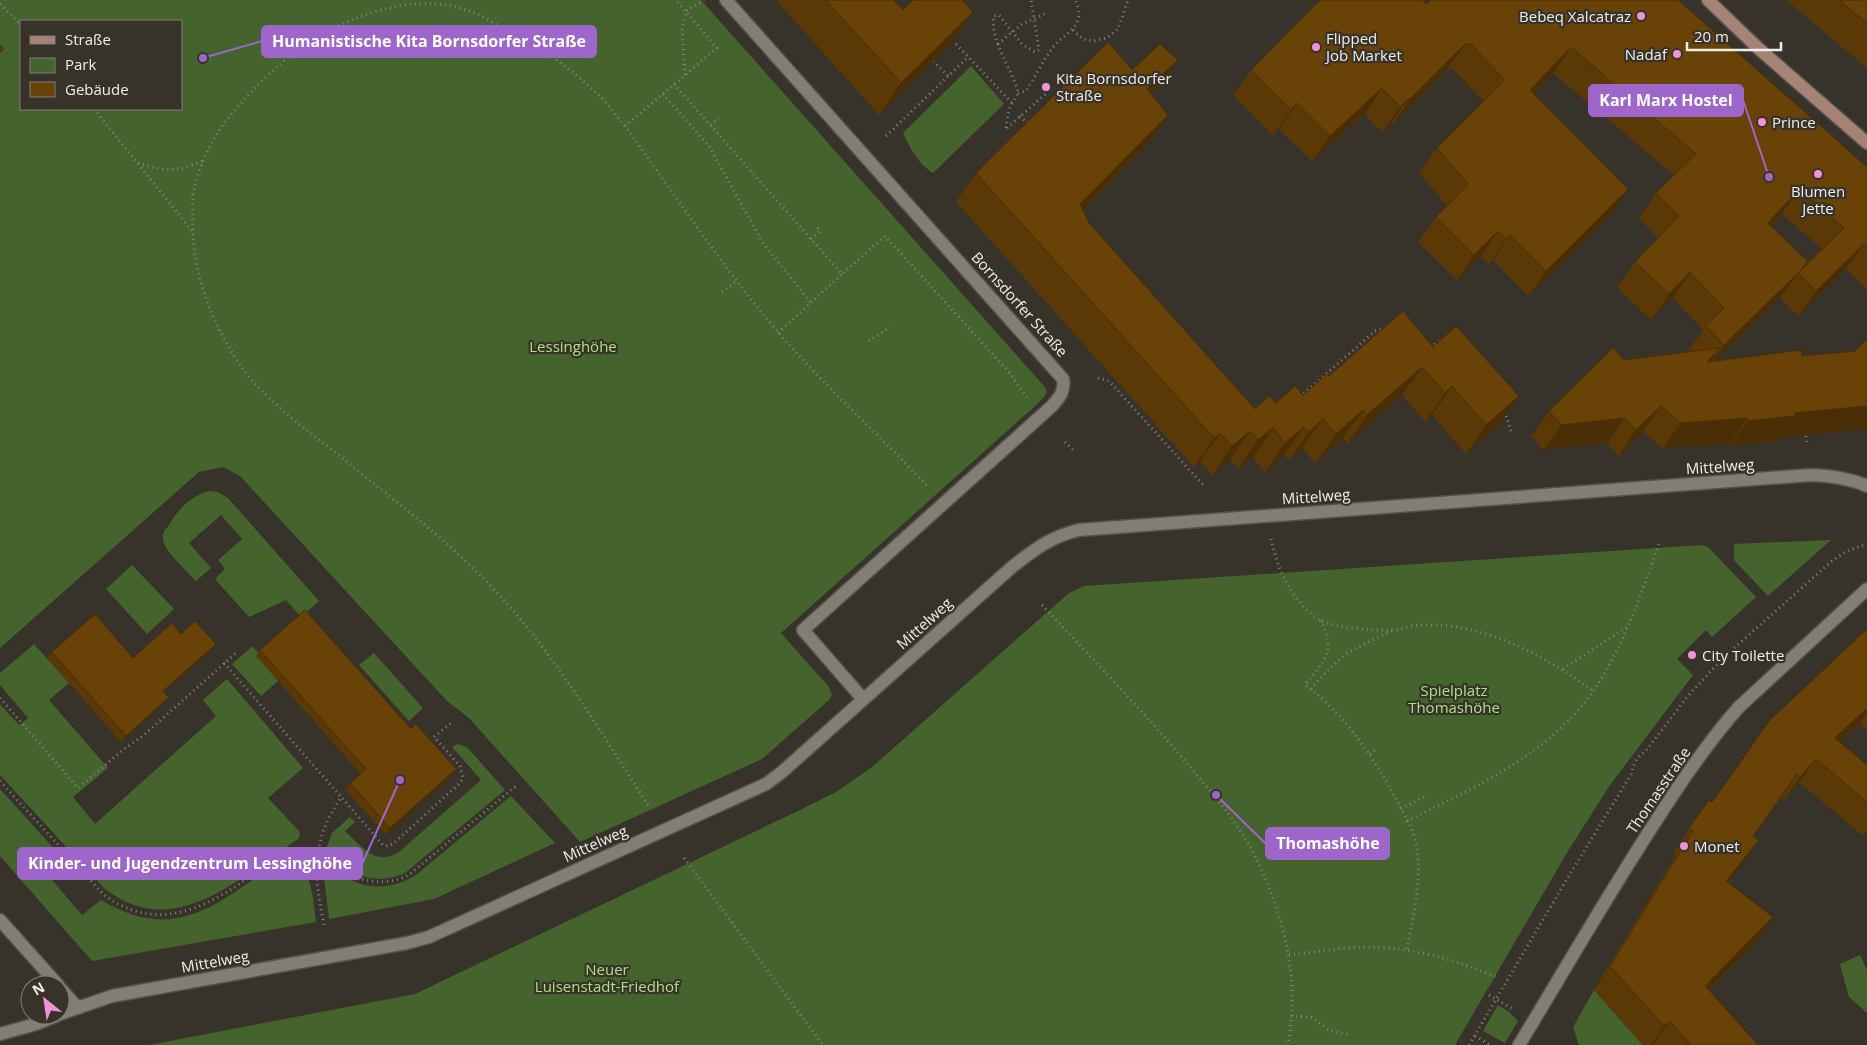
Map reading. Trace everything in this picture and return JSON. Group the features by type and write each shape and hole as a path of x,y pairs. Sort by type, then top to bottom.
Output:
{"main road":[{"path":"1708,0 1758,48 1867,143"}],"street":[{"name":"Bornsdorfer Straße","path":"726,0 1063,379 1064,387 1060,397 1052,406 803,630 863,699"},
{"name":"Mittelweg","path":"70,1011 119,995 429,937 766,784 782,772 1012,567 1041,544 1063,533 1079,530 1811,475 1837,478 1867,486"},
{"name":"Thomasstraße","path":"1519,1045 1619,878 1674,793 1721,728 1739,707 1867,589"},
{"path":"0,920 49,975"},
{"path":"70,999 78,1008"},
{"name":"Mittelweg","path":"0,1034 32,1025"}],"path":[{"path":"625,126 717,48 676,0"},
{"path":"685,76 682,30 686,11 704,0"},
{"path":"1030,0 1040,50 1047,56"},
{"path":"1018,93 1026,92 1056,43 1073,30 1079,13 1075,0"},
{"path":"1073,30 1083,39 1094,41 1107,38 1118,29 1128,0"},
{"path":"0,4 20,24"},
{"path":"648,805 543,649 512,608 442,539 293,420 261,391 244,370 228,345 212,314 200,282 194,254 192,231 193,195 204,160 220,128 254,88 287,57 325,32 364,14 396,6 415,4 446,5 470,11 512,32 566,68 593,89 625,126 736,281 778,333 930,489"},
{"path":"998,44 1014,33 1022,24 1047,13"},
{"path":"1040,50 1034,52 1029,50 1002,18 998,15 994,16 994,33 1016,83 1018,93 1009,109 1006,128 1048,92"},
{"path":"956,44 1012,103"},
{"path":"886,136 968,57"},
{"path":"933,61 948,76"},
{"path":"674,84 842,274"},
{"path":"663,94 709,146 763,243 811,303"},
{"path":"95,110 192,231"},
{"path":"1020,116 1027,123 1034,117"},
{"path":"710,125 718,118 721,121"},
{"path":"138,163 161,170 179,170 204,160"},
{"path":"811,239 820,231 817,227"},
{"path":"778,333 885,236 1007,370 1032,405"},
{"path":"722,292 736,281"},
{"path":"870,340 890,326"},
{"path":"1294,402 1375,331 1384,329 1390,334"},
{"path":"1425,350 1439,342 1446,348"},
{"path":"1098,378 1109,381 1204,486"},
{"path":"1502,406 1506,412 1511,432"},
{"path":"1806,436 1807,443"},
{"path":"1065,442 1075,452"},
{"path":"1266,516 1274,551 1286,581 1294,596 1320,620 1327,633 1329,646 1326,659 1305,685 1333,710 1370,754 1401,809 1416,842 1415,902 1407,950"},
{"path":"1407,821 1482,783 1527,755 1566,722 1593,691 1609,666 1628,626 1660,541"},
{"path":"1469,1045 1632,773 1632,767 1636,761 1687,698 1732,650 1833,560 1847,551 1867,544"},
{"path":"1042,605 1200,779 1248,844 1272,895 1289,955 1292,984 1288,1045"},
{"path":"1320,620 1360,629 1394,630"},
{"path":"1311,689 1347,653 1394,630 1411,626 1430,625 1455,627 1477,632 1519,646 1563,669 1593,691"},
{"path":"1563,669 1628,626"},
{"path":"0,698 78,788 144,735 236,653"},
{"path":"224,663 383,845 388,846 394,843 460,783 463,778 460,766 434,737 452,722"},
{"path":"1370,754 1377,748"},
{"path":"0,782 103,894 122,906 137,912 169,915 186,912 202,906 230,891 271,862 294,853 317,853 343,871 360,879 378,882 400,879 410,874 516,786"},
{"path":"1401,809 1424,797"},
{"path":"324,925 318,894 317,853 323,830 330,814 341,798"},
{"path":"684,858 823,1045"},
{"path":"1289,955 1364,947 1407,950 1447,958 1499,978"},
{"path":"1489,995 1518,1013"},
{"path":"1291,1016 1312,1017 1329,1030 1348,1036"},
{"path":"1475,1036 1490,1045"}],"green space":[{"name":"Lessinghöhe","path":"0,0 701,0 1045,387 1047,392 1034,407 781,633 829,687 832,695 829,700 762,759 580,842 469,718 447,701 240,476 223,467 199,472 0,648"},
{"path":"971,66 1004,104 933,173 919,160 903,133"},
{"path":"209,491 218,492 228,498 319,601 301,617 286,600 249,617 215,579 225,569 218,560 242,539 221,515 189,543 211,568 196,581 167,549 163,539 164,531 181,509 191,500"},
{"path":"1831,540 1768,596 1734,560 1734,544"},
{"path":"1703,545 1709,548 1756,597 1712,637 1706,630 1677,659 1693,675 1610,785 1568,851 1455,1045 149,1045 415,994 802,809 836,792 872,767 1069,593 1084,586"},
{"path":"132,565 174,609 147,634 106,589"},
{"path":"34,644 69,683 49,700 108,768 73,797 95,824 216,716 203,700 227,679 303,768 268,798 299,831 300,836 298,839 230,886 182,907 157,909 131,904 105,889 0,775 0,704 19,725 28,718 0,685 0,673"},
{"path":"253,646 278,681 261,696 232,664"},
{"path":"374,653 423,708 409,721 359,665"},
{"path":"458,744 467,747 505,790 405,873 382,879 362,876 325,852 332,833 350,817 355,822 345,831 369,853 383,857 399,852 481,780 452,747"},
{"path":"0,789 68,864 52,880 82,915 101,900 127,913 150,919 172,919 192,914 231,895 273,866 286,862 296,864 308,878 316,922 92,961 0,856"},
{"path":"511,796 555,843 434,899 329,919 324,878 330,870 367,886 393,885 409,879"},
{"path":"1860,955 1867,970 1867,1013 1849,997 1840,964"},
{"path":"1594,990 1643,1045 1579,1045 1573,1027"},
{"path":"1498,1005 1518,1021 1505,1043 1483,1031"}],"building":[{"path":"826,0 893,0 903,10 913,0 962,0 973,12 901,83"},
{"path":"1320,0 1422,0 1427,4 1431,0 1678,0 1867,167 1867,247 1864,244 1816,291 1798,273 1724,345 1706,326 1724,308 1690,272 1669,294 1635,262 1679,216 1656,193 1696,154 1571,47 1530,90 1628,189 1546,271 1510,235 1506,239 1498,231 1474,255 1436,217 1468,184 1437,148 1505,80 1470,43 1468,45 1466,43 1400,107 1382,88 1330,136 1297,103 1291,110 1251,70","holes":["1799,189 1844,228 1798,273 1808,262 1768,223"]},
{"path":"1839,0 1867,0 1867,23"},
{"path":"1108,42 1132,70 1160,44 1178,60 1147,89 1168,115 1080,204 1089,223 1255,409 1269,396 1276,403 1295,386 1303,395 1327,374 1329,376 1403,311 1433,347 1456,326 1519,396 1486,425 1452,386 1445,393 1422,367 1367,415 1363,410 1336,434 1323,419 1309,432 1304,427 1285,443 1273,428 1258,440 1250,431 1232,446 1220,433 1214,438 976,173"},
{"path":"1867,339 1867,406 1795,413 1795,416 1747,421 1747,418 1681,423 1661,406 1636,430 1625,418 1562,425 1549,411 1613,348 1624,360 1720,348 1707,362 1801,350 1802,356 1855,351"},
{"path":"305,610 411,729 416,724 456,769 390,828 350,783 366,769 260,650"},
{"path":"95,614 133,658 172,623 181,634 195,621 216,644 163,691 169,697 126,736 52,652"},
{"path":"1867,629 1867,708 1835,738 1867,765 1867,802 1816,759 1800,777 1797,774 1753,836 1759,840 1726,881 1773,917 1705,986 1758,1045 1691,1045 1670,1021 1664,1026 1610,966 1693,831 1689,828 1709,800 1712,802 1770,720"}],"place":[{"name":"Bebeq Xalcatraz","path":"1641,16"},
{"name":"Flipped Job Market","path":"1316,47"},
{"name":"Nadaf","path":"1677,54"},
{"name":"Humanistische Kita Bornsdorfer Straße","path":"203,58"},
{"name":"Kita Bornsdorfer Straße","path":"1046,87"},
{"name":"Prince","path":"1762,122"},
{"name":"Blumen Jette","path":"1818,174"},
{"name":"Karl Marx Hostel","path":"1769,177"},
{"name":"City Toilette","path":"1692,655"},
{"name":"Kinder- und Jugendzentrum Lessinghöhe","path":"400,780"},
{"name":"Thomashöhe","path":"1216,795"},
{"name":"Monet","path":"1684,846"}],"park label":[{"name":"Spielplatz Thomashöhe","path":"1454,698"},
{"name":"Neuer Luisenstadt-Friedhof","path":"607,978"}]}
